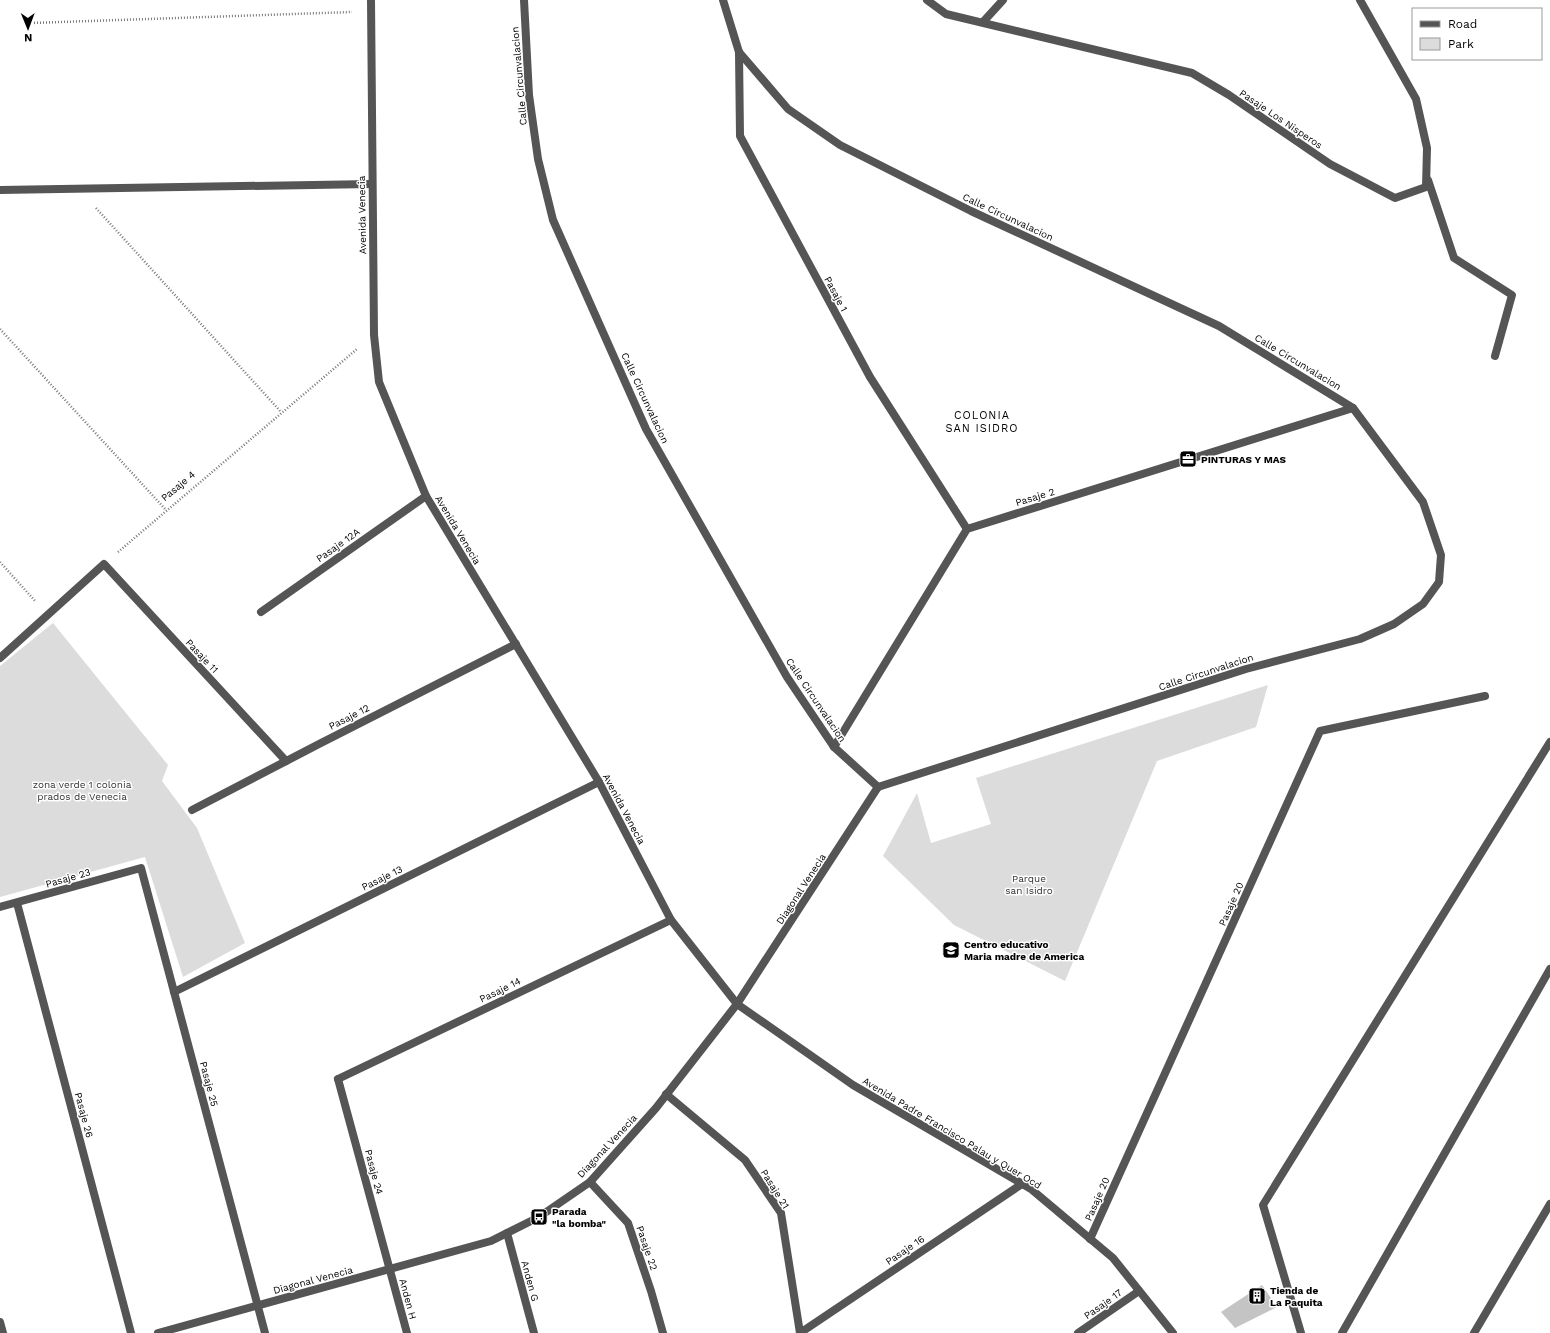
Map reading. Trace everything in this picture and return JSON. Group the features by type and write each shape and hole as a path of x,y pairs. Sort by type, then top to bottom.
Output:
{"street":[{"name":"Avenida Venecia","path":"370,0 374,335 379,382 426,496 599,782 671,920 737,1004"},
{"name":"Calle Circunvalacion","path":"524,0 529,95 538,159 553,220 646,429 787,677 834,747 878,787 1246,669 1360,639 1394,624 1423,604 1439,582 1441,555 1423,502 1353,408 1219,326 971,211 840,145 788,109 739,52 723,0"},
{"name":"Pasaje Los Nisperos","path":"927,0 946,14 1192,73 1330,164 1395,198 1426,188 1427,148 1416,99 1360,0"},
{"path":"983,22 1002,0"},
{"name":"Pasaje 1","path":"739,52 740,136 870,377 967,529"},
{"path":"1426,174 1454,258 1512,295 1495,356"},
{"path":"0,190 372,184"},
{"name":"Pasaje 2","path":"967,529 1353,408"},
{"name":"Pasaje 12A","path":"261,612 426,496"},
{"path":"834,747 967,529"},
{"path":"0,658 104,564"},
{"name":"Pasaje 11","path":"104,564 286,761"},
{"name":"Pasaje 12","path":"192,810 516,644"},
{"name":"Pasaje 20","path":"1090,1239 1320,731 1485,696"},
{"path":"1301,1333 1263,1205 1550,742"},
{"name":"Pasaje 13","path":"174,992 599,782"},
{"name":"Diagonal Venecia","path":"158,1333 491,1241 539,1216 590,1182 666,1094 737,1004 878,787"},
{"name":"Pasaje 25","path":"142,868 265,1333"},
{"name":"Pasaje 23","path":"0,907 142,868"},
{"name":"Pasaje 26","path":"18,903 131,1333"},
{"name":"Pasaje 14","path":"338,1079 671,920"},
{"path":"1342,1333 1550,969"},
{"name":"Avenida Padre Francisco Palau y Quer Ocd","path":"737,1004 853,1085 1031,1189 1113,1258 1173,1333"},
{"name":"Pasaje 24","path":"338,1079 390,1270"},
{"name":"Pasaje 21","path":"666,1094 745,1160 781,1213 800,1333"},
{"name":"Pasaje 22","path":"590,1182 628,1223 651,1291 663,1333"},
{"name":"Pasaje 16","path":"800,1333 1022,1184"},
{"path":"1474,1333 1550,1204"},
{"name":"Anden G","path":"507,1233 534,1333"},
{"name":"Anden H","path":"390,1270 407,1333"},
{"name":"Pasaje 17","path":"1078,1333 1139,1291"},
{"path":"0,1322 3,1333"}],"path":[{"path":"31,23 370,12"},
{"path":"77,188 281,412"},
{"path":"0,328 166,510"},
{"name":"Pasaje 4","path":"104,564 281,412 374,335"},
{"path":"0,562 48,615"}],"green space":[{"name":"zona verde 1 colonia prados de Venecia","path":"53,623 168,765 162,781 197,828 245,943 183,977 145,857 0,897 0,666"},
{"name":"Parque san Isidro","path":"1268,685 1256,727 1157,761 1065,981 954,925 883,856 917,793 931,843 991,824 976,778"}],"building":[{"name":"Tienda de La Paquita","path":"1262,1285 1277,1307 1235,1328 1221,1312"}],"place":[{"name":"PINTURAS Y MAS","path":"1188,459"},
{"name":"Centro educativo Maria madre de America","path":"951,950"},
{"name":"Parada \"la bomba\"","path":"539,1217"},
{"name":"Tienda de La Paquita","path":"1257,1296"}],"district":[{"name":"COLONIA SAN ISIDRO","path":"982,421"}]}
